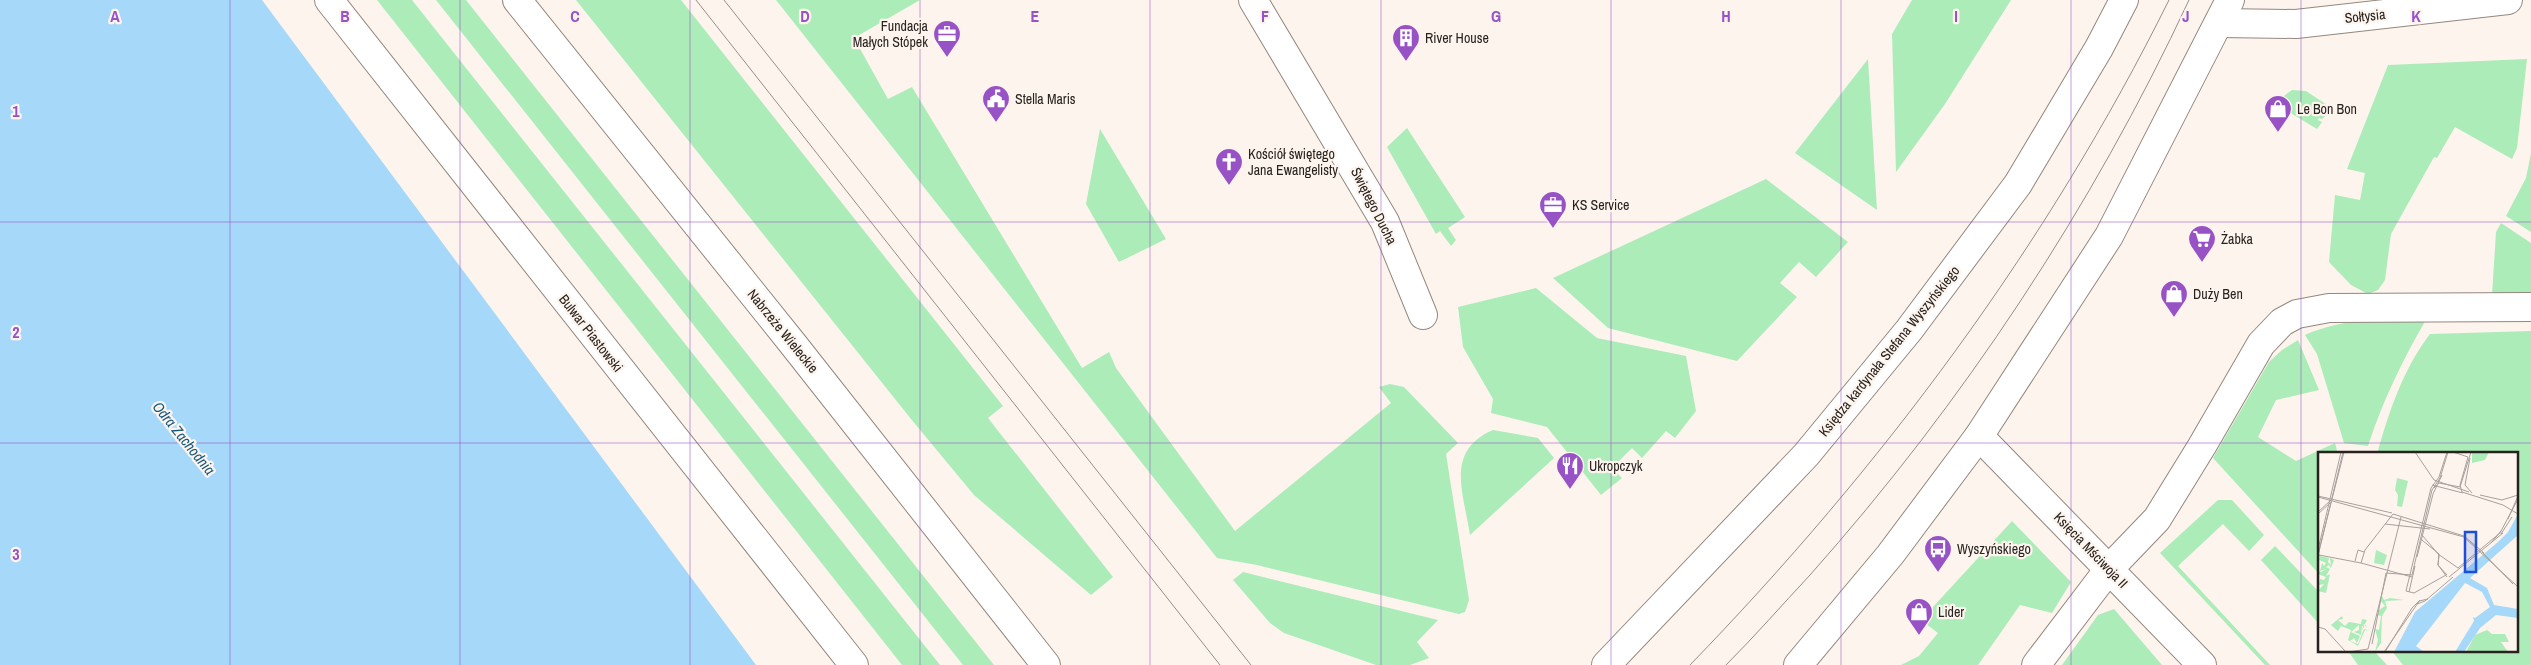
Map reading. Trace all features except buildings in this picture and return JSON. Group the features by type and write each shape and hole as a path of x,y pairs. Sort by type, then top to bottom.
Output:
{"street":[{"name":"Bulwar Piastowski","path":"329,0 854,665"},
{"name":"Nabrzeże Wieleckie","path":"517,0 793,344 1046,665"},
{"name":"Świętego Ducha","path":"1253,0 1385,222 1423,315"},
{"name":"Księdza kardynała Stefana Wyszyńskiego","path":"1606,665 1806,455 1909,330 2018,184 2099,48 2124,0"},
{"name":"Sołtysia","path":"2225,12 2296,24 2508,0"},
{"path":"1798,665 1890,555 1979,436 2109,236 2225,12"},
{"path":"2036,665 2110,569 2157,519 2261,344 2282,322 2297,314 2329,308 2531,307"},
{"name":"Księcia Mściwoja II","path":"1979,436 2202,665"}],"green space":[{"path":"377,0 412,0 940,665 902,665"},
{"path":"436,0 466,0 994,665 963,665"},
{"path":"576,0 681,0 1003,406 988,418 1113,577 1091,595 974,495"},
{"path":"776,0 920,0 854,38 888,99 912,87 1082,368 1109,352 1116,368 1235,531 1391,403 1379,387 1390,384 1404,387 1458,443 1446,454 1469,600 1465,612 1459,614 1257,565 1217,558"},
{"path":"1912,0 2011,0 1945,104 1896,172 1892,34"},
{"path":"1868,59 1877,210 1795,153"},
{"path":"2527,59 2517,148 2512,159 2455,127 2437,158 2434,157 2391,234 2385,280 2378,290 2368,294 2351,285 2329,262 2335,195 2360,200 2365,173 2347,169 2388,65"},
{"path":"2292,90 2306,91 2333,109 2322,119 2319,118 2318,120 2322,122 2317,129 2274,103"},
{"path":"1407,128 1465,217 1448,228 1456,240 1451,246 1440,231 1436,234 1387,147"},
{"path":"1100,129 1166,239 1119,262 1086,204"},
{"path":"2531,153 2531,232 2506,216 2526,178"},
{"path":"1766,179 1848,242 1816,277 1799,262 1780,283 1797,297 1737,361 1608,328 1553,278"},
{"path":"2501,223 2531,243 2531,297 2492,295 2496,232"},
{"path":"1536,288 1597,338 1686,356 1696,411 1675,438 1666,431 1642,458 1632,448 1612,468 1622,478 1601,495 1547,427 1491,413 1493,399 1463,347 1458,307"},
{"path":"2427,318 2394,380 2368,446 2344,443 2317,354 2305,335 2320,329 2350,322"},
{"path":"2531,331 2531,665 2403,665 2393,652 2518,652 2518,452 2378,452 2398,391 2420,347 2430,334"},
{"path":"2298,340 2319,390 2276,400 2258,437 2296,461 2335,443 2337,452 2318,452 2318,573 2213,458 2269,362 2282,350"},
{"path":"1493,430 1538,438 1554,458 1470,535 1462,489 1461,475 1463,462 1468,450 1478,439"},
{"path":"2218,500 2232,500 2264,535 2249,551 2223,524 2178,566 2270,665 2265,665 2160,553"},
{"path":"2012,521 2071,582 2052,613 2020,605 1978,665 1901,665 1919,656 1938,633 1921,620"},
{"path":"2275,546 2318,591 2318,623 2261,560"},
{"path":"1243,572 1438,620 1417,642 1429,658 1410,665 1376,665 1284,633 1270,623 1233,580"},
{"path":"2114,609 2162,665 2062,665 2098,615"},
{"path":"2349,652 2375,652 2387,665 2358,665"}],"water":[{"name":"Odra Zachodnia","path":"0,0 262,0 756,665 0,665"}],"tram line":[{"path":"696,0 1220,665"},
{"path":"724,0 1251,665"},
{"path":"1690,665 1828,513 1893,433 1955,351 2014,267 2070,180 2121,91 2169,0"},
{"path":"1726,665 1810,575 1866,509 1920,442 1972,372 2067,228 2151,77 2189,0"}],"place":[{"name":"Fundacja Małych Stópek","path":"947,58"},
{"name":"River House","path":"1406,62"},
{"name":"Stella Maris","path":"996,123"},
{"name":"Le Bon Bon","path":"2278,133"},
{"name":"Kościół świętego Jana Ewangelisty","path":"1229,186"},
{"name":"KS Service","path":"1553,229"},
{"name":"Żabka","path":"2202,263"},
{"name":"Duży Ben","path":"2174,318"},
{"name":"Ukropczyk","path":"1570,490"},
{"name":"Wyszyńskiego","path":"1938,573"},
{"name":"Lider","path":"1919,636"}]}
